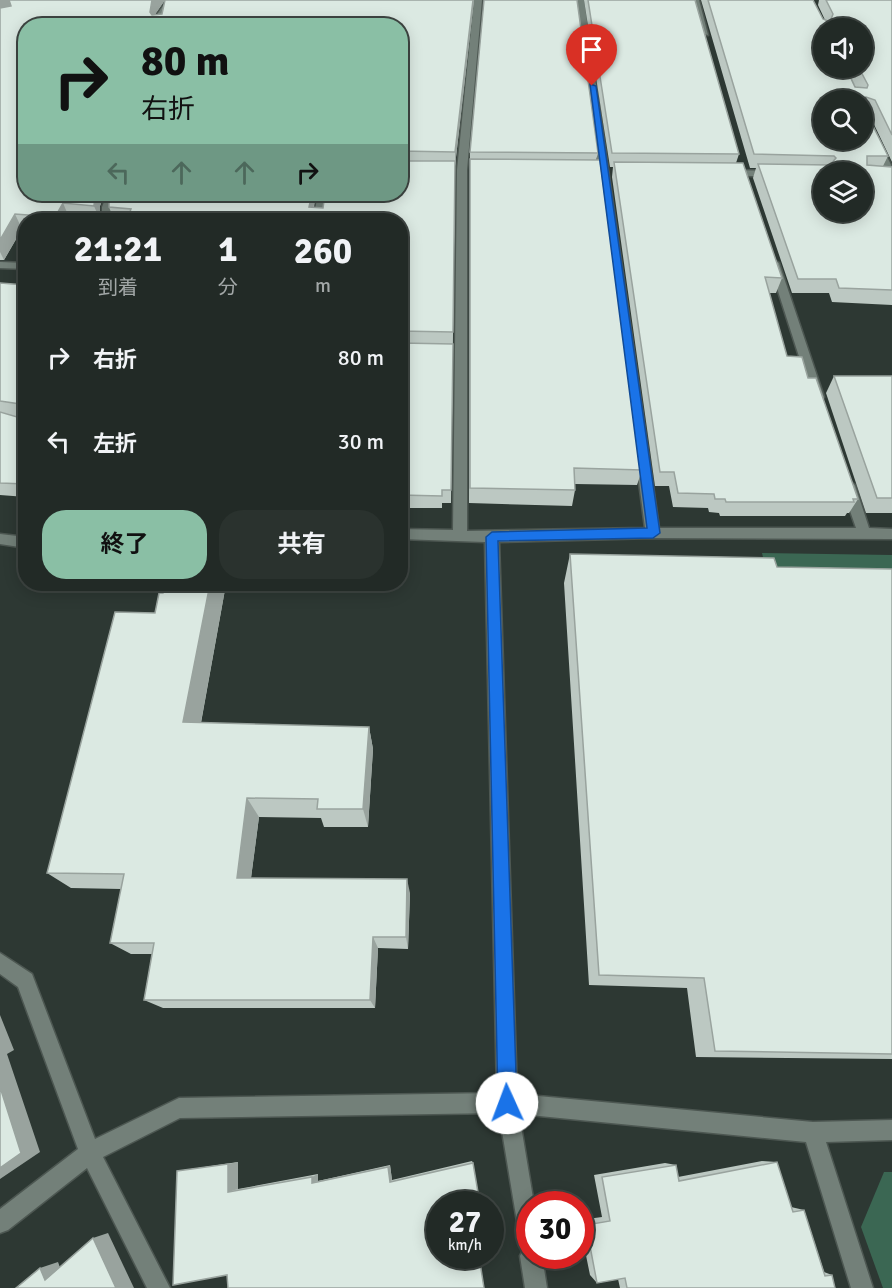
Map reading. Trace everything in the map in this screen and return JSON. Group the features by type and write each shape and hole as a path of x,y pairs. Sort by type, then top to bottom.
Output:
{"street":[{"path":"161,18 171,0"},
{"path":"460,534 457,352 462,170 477,0"},
{"path":"580,0 611,172 653,533"},
{"path":"695,0 708,43"},
{"path":"873,139 889,176"},
{"path":"593,172 611,172"},
{"path":"721,173 789,174"},
{"path":"770,252 823,410"},
{"path":"0,265 18,266"},
{"path":"845,477 864,534"},
{"path":"408,534 460,534 492,537 653,533 892,534"},
{"path":"492,537 507,1103 521,1191"},
{"path":"0,539 18,542"},
{"path":"0,962 25,981 90,1153 159,1288"},
{"path":"0,1222 90,1153 179,1108 507,1103 813,1132 892,1130"},
{"path":"813,1132 861,1288"},
{"path":"533,1269 536,1288"}],"green space":[{"path":"762,553 892,555 892,590 770,588"},
{"path":"884,1172 892,1172 892,1288 883,1288 861,1227"}],"building":[{"path":"9,0 152,0 150,12 152,15 162,14 165,0 473,0 455,152 408,151 408,18 18,18 18,201 94,201 94,206 63,203 57,213 15,214 0,240 0,8 11,6"},
{"path":"484,0 577,0 598,153 470,152"},
{"path":"588,0 695,0 739,154 612,153"},
{"path":"708,0 813,0 822,18 813,18 813,78 851,78 855,87 867,88 864,78 873,78 873,18 832,18 833,14 826,0 892,0 892,135 873,99 873,90 813,90 813,150 873,150 873,126 888,156 867,156 867,162 833,162 836,158 834,156 754,154"},
{"path":"470,159 600,160 642,470 574,468 575,490 470,488"},
{"path":"408,161 455,161 453,332 408,331 408,213 130,213 131,209 109,207 109,201 310,201 309,207 323,208 324,201 408,201"},
{"path":"614,162 743,163 782,278 765,277 787,356 802,357 808,378 816,378 858,499 853,499 854,502 726,502 725,499 715,499 714,494 678,493 674,472 660,472"},
{"path":"758,164 813,165 813,222 873,222 873,165 892,167 892,290 839,288 836,279 798,279"},
{"path":"0,283 18,284 18,404 0,401"},
{"path":"408,343 453,344 451,490 442,490 442,496 408,495"},
{"path":"834,376 892,376 892,498 877,498"},
{"path":"0,412 17,417 18,484 0,483"},
{"path":"570,554 774,558 777,567 892,569 892,1054 715,1051 704,978 599,975"},
{"path":"164,591 209,591 183,722 369,727 363,809 317,809 318,799 247,798 237,878 407,879 406,937 373,937 370,1000 144,1000 154,943 110,943 124,874 47,873 115,612 155,613 159,593"},
{"path":"0,1087 21,1153 0,1168"},
{"path":"777,1162 793,1212 804,1210 825,1276 832,1275 835,1288 627,1288 625,1278 597,1283 594,1267 594,1224 610,1221 602,1177 676,1165 679,1181"},
{"path":"473,1163 478,1191 426,1191 426,1269 481,1269 484,1288 228,1288 227,1275 173,1285 177,1171 228,1164 228,1192 312,1177 312,1183 388,1167 390,1182"},
{"path":"93,1238 116,1288 16,1288 40,1268 45,1280"}],"route":[{"path":"507,1103 492,537 653,533 592,86"}]}
